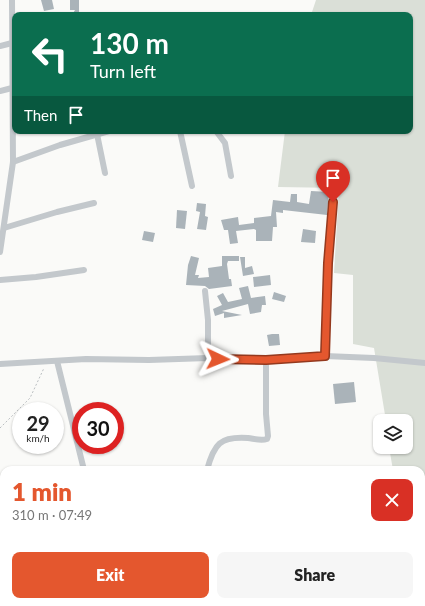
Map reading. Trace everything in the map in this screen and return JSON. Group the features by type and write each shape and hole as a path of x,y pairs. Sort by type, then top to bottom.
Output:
{"street":[{"path":"0,91 12,88 12,0"},
{"path":"0,46 12,44"},
{"path":"0,251 13,162 13,134"},
{"path":"13,162 60,145 97,134 105,173"},
{"path":"181,134 192,186"},
{"path":"218,134 225,142 231,176"},
{"path":"325,356 328,263 333,202"},
{"path":"4,228 57,212 94,204"},
{"path":"0,280 36,277 84,270"},
{"path":"205,291 208,320 208,358"},
{"path":"0,364 86,359 149,360 208,358 266,360 325,356 374,358 425,363"},
{"path":"209,466 212,453 221,442 233,438 267,439 266,360"},
{"path":"57,361 83,466"}],"path":[{"path":"0,428 30,398 47,362"}],"shaded area":[{"path":"316,0 425,0 425,466 392,466 390,454 413,454 413,414 385,414 374,348 353,344 353,275 334,273 339,188 278,187 285,134 413,134 413,12 312,12"}],"building":[{"path":"41,0 52,0 54,9 44,11"},
{"path":"70,0 79,0 79,12 70,10"},
{"path":"311,191 329,192 327,215 283,210 283,213 276,212 277,227 273,227 272,241 256,241 256,230 254,229 236,231 238,243 230,244 228,230 224,230 221,220 238,217 239,225 254,223 254,218 271,216 273,200 290,202 291,194 297,194 297,202 309,204"},
{"path":"197,203 206,204 205,216 208,217 206,230 197,229 200,212 196,211"},
{"path":"177,210 187,211 185,229 176,228"},
{"path":"303,229 316,231 315,243 301,242"},
{"path":"144,231 155,233 153,242 142,240"},
{"path":"191,256 199,258 195,275 199,275 198,278 209,277 208,268 222,266 222,256 239,256 239,261 228,261 227,264 229,279 231,279 232,286 209,289 205,286 186,285 188,265"},
{"path":"240,257 245,257 245,268 252,266 254,274 243,276"},
{"path":"270,275 271,285 254,287 253,277"},
{"path":"248,286 251,298 265,296 266,305 262,305 261,312 250,314 248,304 222,311 242,315 224,318 224,313 215,316 213,309 222,305 217,296 223,293 228,302 242,299 239,288"},
{"path":"274,292 286,296 284,302 272,299"},
{"path":"279,334 280,345 269,346 267,335"},
{"path":"354,382 356,402 335,404 333,384"}],"route":[{"path":"218,359 266,360 325,356 328,263 333,202"}]}
